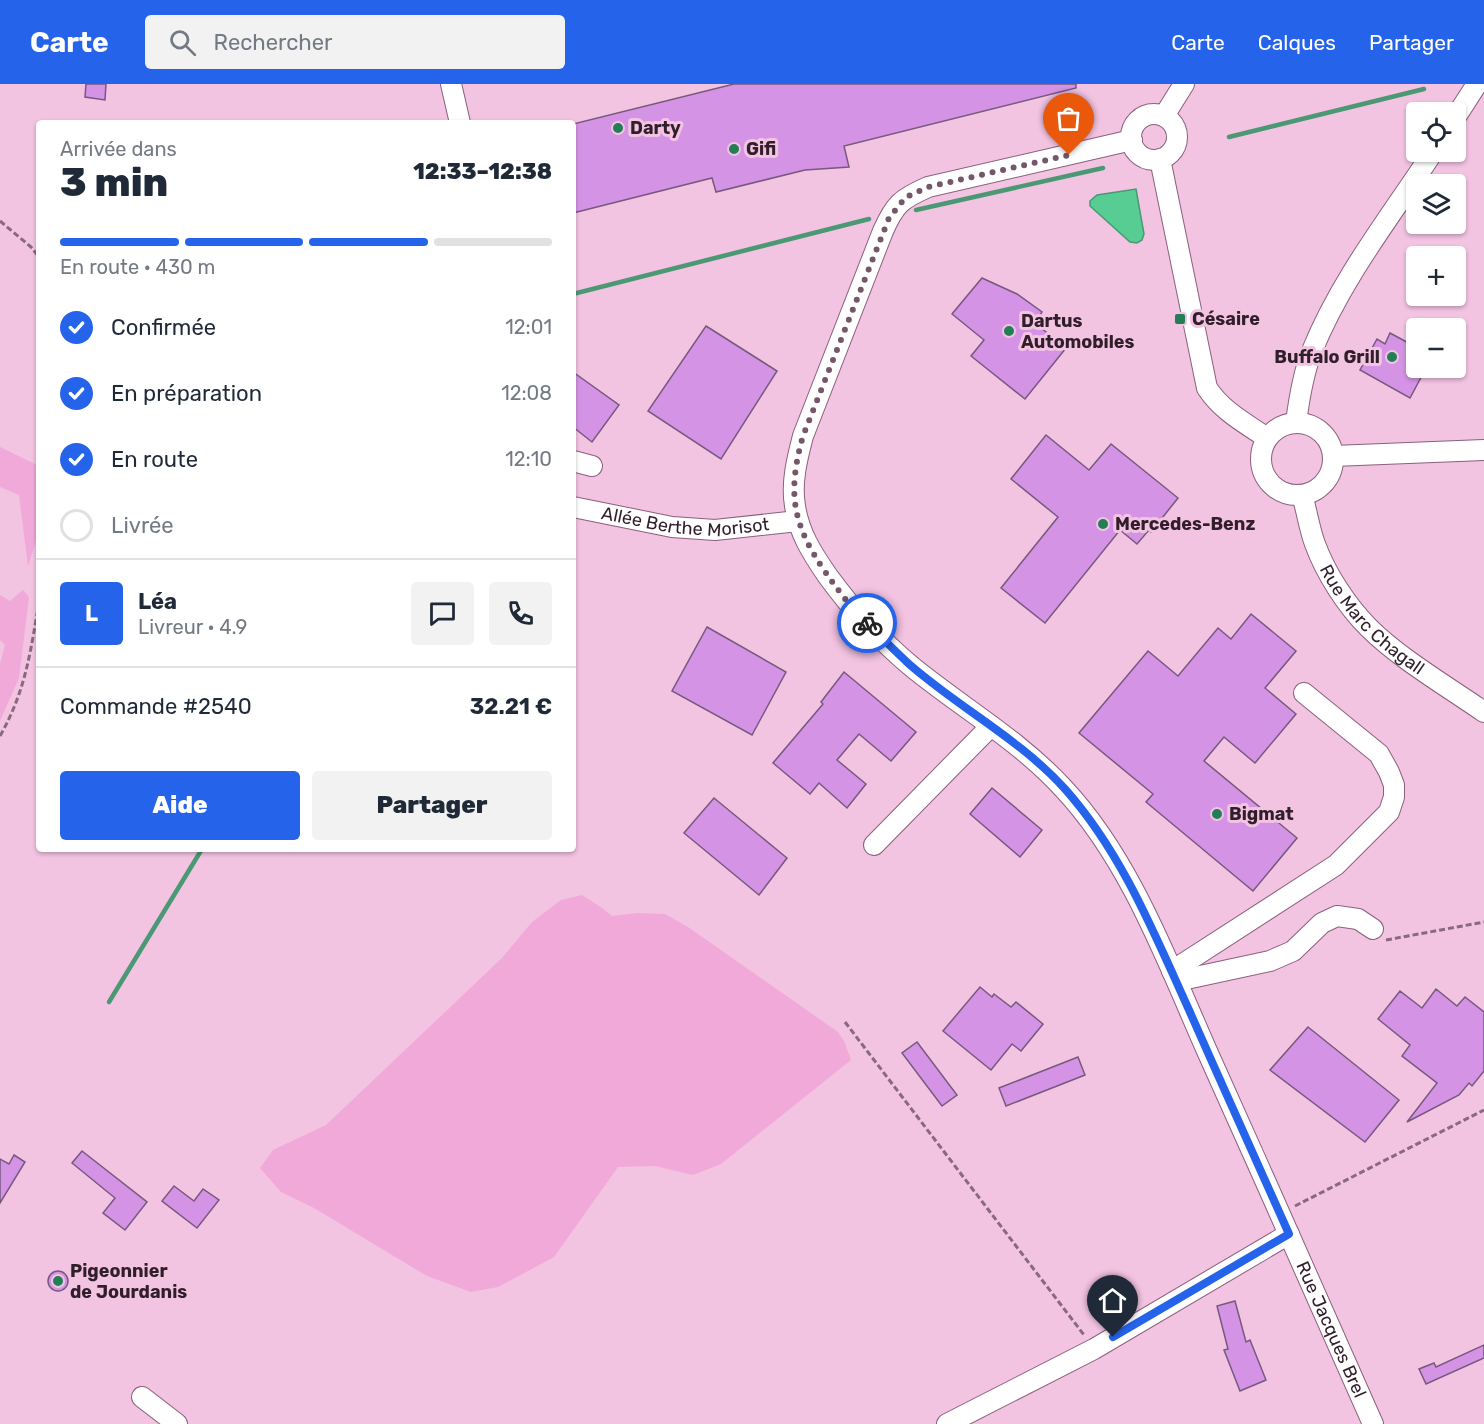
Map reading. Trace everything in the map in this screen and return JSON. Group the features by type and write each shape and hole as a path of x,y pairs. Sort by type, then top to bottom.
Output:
{"street":[{"path":"451,84 459,120"},
{"path":"1164,116 1184,84"},
{"path":"1466,104 1478,88"},
{"path":"1148,115 1164,116 1172,122 1176,130 1177,140 1174,148 1168,156 1160,159 1153,160 1142,156 1137,152 1132,140 1135,125 1148,115"},
{"name":"Rue Jacques Brel","path":"1132,140 928,187 901,201 889,218 803,436 795,469 794,487 798,521 812,553 840,593 862,618 910,665 1040,764 1085,813 1107,843 1128,880 1174,976 1373,1424"},
{"path":"1160,159 1207,388 1215,400 1228,412 1267,438"},
{"path":"1296,423 1303,381 1311,353 1329,314 1350,277 1426,162"},
{"path":"1296,423 1305,424 1321,432 1327,439 1333,456 1331,471 1323,484 1310,493 1302,495 1278,490 1266,478 1261,463 1261,454 1267,438 1280,427 1296,423"},
{"path":"1333,456 1484,450"},
{"name":"Rue Marc Chagall","path":"1302,495 1315,543 1326,569 1369,628 1401,654 1484,712"},
{"name":"Allée Berthe Morisot","path":"576,508 672,527 715,530 798,521"},
{"path":"1174,976 1336,865 1389,813 1394,797 1394,785 1389,771 1378,754 1304,693"},
{"path":"874,845 991,726"},
{"path":"1174,976 1270,961 1293,951 1322,923 1337,916 1358,919 1377,935"},
{"path":"947,1424 1094,1349 1289,1234"},
{"path":"142,1397 177,1424"}],"path":[{"path":"0,221 36,253"},
{"path":"0,736 14,711 27,672 36,620"},
{"path":"1377,935 1484,922"},
{"path":"845,1022 1094,1349"},
{"path":"1280,1214 1484,1110"}],"shaded area":[{"path":"1136,189 1144,234 1142,240 1137,243 1130,242 1090,206 1090,201 1097,195"},
{"path":"0,447 36,465 36,541 28,566 19,495 0,487"},
{"path":"23,590 29,597 19,678 0,721 0,664 5,645 0,640 0,595 10,601"},
{"path":"582,895 612,916 638,913 665,914 688,927 838,1032 851,1060 721,1164 693,1175 655,1166 618,1167 554,1257 498,1287 471,1292 427,1276 314,1208 281,1192 260,1168 273,1150 326,1125 502,958 532,922 561,900"}],"building":[{"path":"86,84 106,84 105,100 85,97"},
{"path":"734,84 1076,84 1076,88 844,146 849,167 805,170 716,192 712,178 576,212 576,123"},
{"name":"Dartus Automobiles","path":"982,278 1017,294 1042,312 1035,323 1066,348 1025,399 971,356 984,340 952,314"},
{"path":"706,326 777,371 721,459 648,411"},
{"name":"Buffalo Grill","path":"1390,333 1406,342 1406,378 1421,378 1410,398 1360,370 1377,339 1385,344"},
{"path":"576,374 619,405 592,442 576,429"},
{"name":"Mercedes-Benz","path":"1046,435 1089,470 1111,444 1178,498 1151,532 1149,530 1137,544 1120,530 1045,623 1001,588 1058,517 1011,479"},
{"path":"1251,614 1296,651 1265,688 1296,714 1255,763 1224,737 1204,761 1297,838 1253,891 1146,802 1153,794 1079,733 1148,651 1178,676 1218,628 1231,639"},
{"path":"707,627 786,672 752,735 672,691"},
{"path":"844,672 916,732 891,761 859,734 837,760 866,784 847,808 819,783 810,794 773,763 823,704 821,702"},
{"path":"992,788 1042,830 1020,857 970,814"},
{"path":"714,798 787,858 759,895 684,833"},
{"path":"980,987 992,997 994,994 1011,1007 1016,1002 1043,1024 1021,1051 1012,1044 991,1070 943,1031"},
{"path":"1436,989 1457,1006 1465,997 1484,1012 1484,1071 1472,1086 1469,1083 1459,1095 1407,1122 1437,1083 1402,1056 1410,1045 1378,1019 1400,991 1422,1008"},
{"path":"1308,1027 1399,1100 1365,1142 1270,1070"},
{"path":"917,1042 957,1095 942,1106 902,1053"},
{"path":"1078,1057 1085,1075 1006,1106 999,1088"},
{"path":"82,1151 147,1202 125,1230 103,1213 115,1198 72,1163"},
{"path":"14,1155 25,1162 0,1203 0,1159 9,1164"},
{"path":"174,1186 194,1201 203,1189 219,1200 197,1228 162,1201"},
{"name":"Pigeonnier de Jourdanis","path":"58,1271 65,1274 68,1281 65,1288 58,1291 51,1288 48,1281 51,1274"},
{"path":"1235,1301 1246,1342 1250,1340 1266,1380 1240,1391 1224,1350 1228,1349 1217,1306"},
{"path":"1484,1345 1484,1358 1426,1384 1419,1369 1434,1363 1436,1367"}],"waterway":[{"path":"1229,137 1424,89"},
{"path":"916,210 1103,168"},
{"path":"576,293 869,219"},
{"path":"109,1002 200,852"}],"way so far":[{"path":"867,623 840,593 812,553 798,521 794,503 794,487 795,469 803,436 889,218 906,197 928,187 1069,155"}],"place":[{"name":"Darty","path":"618,128"},
{"name":"Gifi","path":"734,149"},
{"name":"Césaire","path":"1180,319"},
{"name":"Dartus Automobiles","path":"1009,331"},
{"name":"Buffalo Grill","path":"1392,357"},
{"name":"Mercedes-Benz","path":"1103,524"},
{"name":"Bigmat","path":"1217,814"},
{"name":"Pigeonnier de Jourdanis","path":"58,1281"}],"route":[{"path":"867,623 910,665 1040,764 1085,813 1107,843 1128,880 1176,981 1289,1234 1113,1337"}]}
